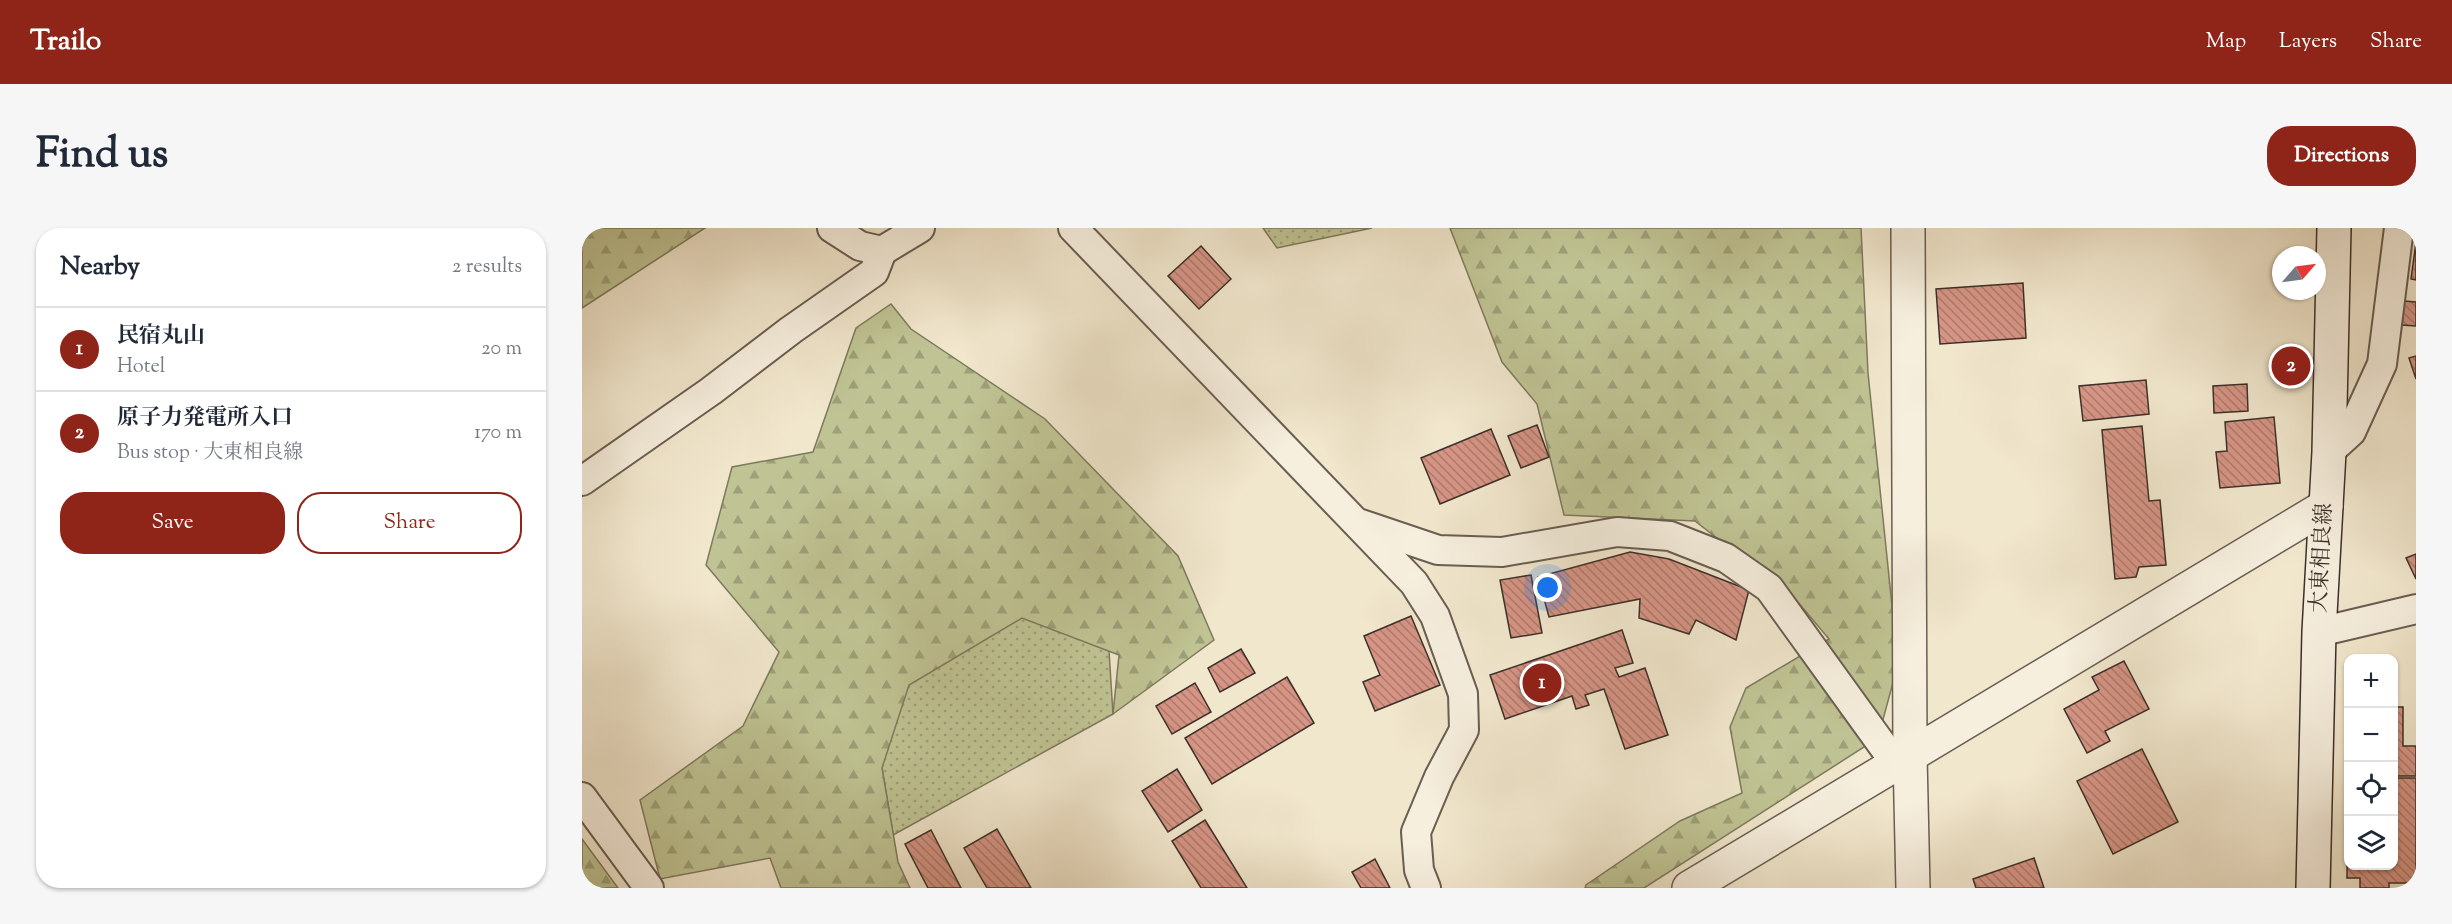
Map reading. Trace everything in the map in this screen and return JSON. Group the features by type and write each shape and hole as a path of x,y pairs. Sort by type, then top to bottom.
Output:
{"street":[{"path":"832,228 860,246 882,251"},
{"path":"582,481 874,272 882,251 920,228"},
{"path":"1073,228 1414,583 1436,616 1462,694 1464,730 1439,777 1416,832 1419,870 1426,888"},
{"path":"1908,228 1903,760 1913,888"},
{"name":"大東相良線","path":"2313,888 2319,632 2329,452 2334,228"},
{"path":"2329,452 2351,432 2382,364 2399,228"},
{"path":"1689,888 2326,506"},
{"path":"1356,522 1438,550 1502,552 1617,532 1670,536 1726,558 1769,588 1903,760"},
{"path":"2319,632 2416,609"},
{"path":"582,797 649,888"}],"green space":[{"path":"582,228 705,228 582,308"},
{"path":"1263,228 1372,228 1277,248"},
{"path":"1450,228 1861,228 1868,373 1898,664 1878,738 1644,888 1585,888 1586,885 1680,821 1742,793 1730,727 1746,688 1829,639 1797,601 1695,521 1564,515 1537,404 1502,362"},
{"path":"891,304 911,329 1045,419 1178,556 1214,640 1113,714 1119,655 1022,618 909,685 882,768 898,862 910,888 781,888 770,858 660,879 640,800 743,726 779,652 706,565 732,467 813,452 856,328"},
{"path":"1016,608 1109,651 1113,714 893,835 882,768 901,685"},
{"path":"582,839 618,888 582,888"}],"building":[{"path":"2416,242 2416,280 2411,279"},
{"path":"1201,246 1231,279 1199,309 1168,276"},
{"path":"2023,283 2026,338 1940,344 1936,289"},
{"path":"2404,301 2416,302 2416,326 2402,325"},
{"path":"2416,356 2416,379 2409,358"},
{"path":"2146,380 2149,414 2083,421 2079,386"},
{"path":"2247,384 2248,411 2214,413 2213,386"},
{"path":"2274,417 2280,483 2220,488 2216,452 2227,451 2225,422"},
{"path":"1537,425 1549,457 1521,468 1508,436"},
{"path":"2142,426 2149,501 2160,500 2166,565 2139,567 2136,577 2115,579 2102,430"},
{"path":"1491,429 1510,475 1440,504 1421,458"},
{"path":"1630,552 1669,559 1749,590 1736,640 1696,620 1689,634 1639,618 1640,599 1549,617 1538,577"},
{"path":"2416,554 2416,579 2406,558"},
{"path":"1531,575 1542,633 1511,638 1500,580"},
{"path":"1411,616 1440,685 1375,711 1363,682 1380,675 1364,636"},
{"path":"1622,630 1633,663 1615,668 1619,677 1645,668 1668,735 1625,749 1604,689 1585,695 1589,705 1576,709 1572,696 1505,719 1490,675"},
{"path":"1241,649 1255,673 1220,692 1208,668"},
{"path":"2124,661 2149,709 2105,731 2110,741 2087,753 2064,709 2099,690 2092,677"},
{"path":"1287,677 1314,723 1212,784 1185,738"},
{"path":"1195,683 1211,712 1172,734 1156,706"},
{"path":"2398,707 2403,707 2403,746 2416,746 2416,776 2398,776"},
{"path":"2142,749 2178,822 2113,854 2077,781"},
{"path":"1177,769 1202,810 1168,832 1142,791"},
{"path":"2398,778 2416,778 2416,888 2410,888 2410,883 2389,883 2389,888 2360,888 2360,878 2347,878 2347,870 2398,870"},
{"path":"1205,820 1247,888 1201,888 1172,841"},
{"path":"997,829 1031,888 987,888 964,848"},
{"path":"931,830 961,888 928,888 905,844"},
{"path":"2034,858 2044,888 1976,888 1973,879"},
{"path":"1375,859 1390,888 1361,888 1352,872"}],"place":[{"name":"原子力発電所入口","path":"2291,366"},
{"name":"民宿丸山","path":"1542,683"}]}
